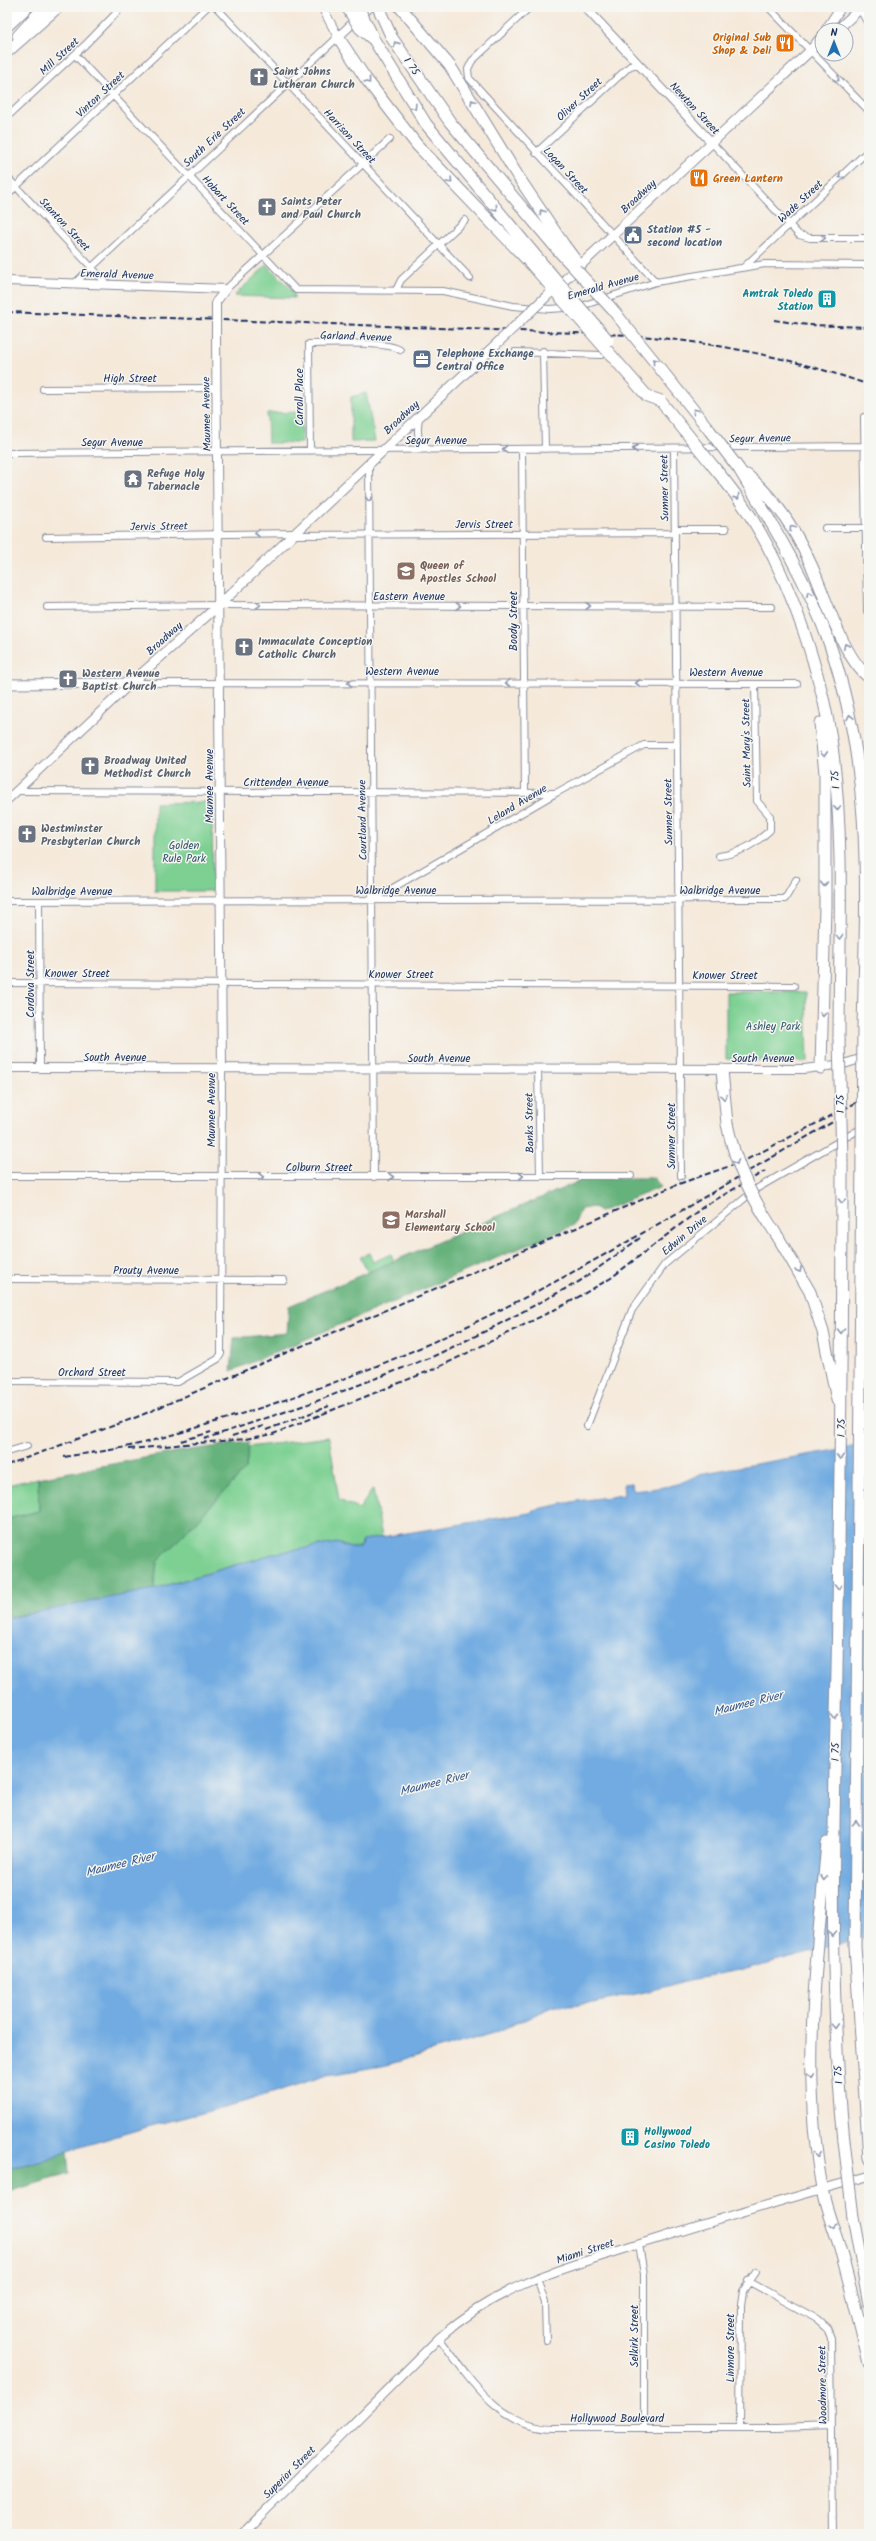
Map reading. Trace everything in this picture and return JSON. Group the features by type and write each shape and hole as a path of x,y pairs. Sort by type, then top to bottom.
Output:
{"highway":[{"path":"7,17 14,7"},
{"path":"7,26 27,7"},
{"path":"7,48 44,7"},
{"path":"7,52 58,7"},
{"path":"347,7 360,28 377,45"},
{"path":"358,7 377,45"},
{"name":"I 75","path":"378,7 386,28 450,122 560,247 679,392 739,469 786,546 830,645 847,703 859,758 866,853 863,1028 856,1862 857,1992 866,2137 869,2158"},
{"path":"400,7 450,66 560,247"},
{"path":"338,37 366,79 417,145 537,264"},
{"name":"I 75","path":"377,45 426,124 537,264 661,402 714,466 754,522 773,559 803,632 824,709 836,776 839,859 839,1039 842,1162 841,1418 834,1755 833,1987 838,2076 844,2141 853,2217 869,2304"},
{"path":"739,469 774,500 796,534 851,657 869,677"},
{"path":"803,632 818,706 825,773 824,974 820,1068"},
{"path":"866,853 869,840"},
{"path":"722,1070 727,1124 733,1152 743,1180 810,1292 823,1332 841,1418"},
{"path":"834,1755 813,2000 811,2087 822,2189 846,2271 869,2363"}],"main road":[{"path":"831,22 841,7"},
{"path":"845,22 860,8"},
{"name":"Broadway","path":"131,683 219,605 814,46"},
{"name":"Broadway","path":"810,51 814,49"},
{"name":"Western Avenue","path":"7,684 131,683"}],"street":[{"name":"Mill Street","path":"7,117 75,54 122,7"},
{"name":"Vinton Street","path":"7,195 208,7"},
{"name":"Harrison Street","path":"216,7 470,278"},
{"path":"322,7 338,37"},
{"name":"South Erie Street","path":"74,283 370,7"},
{"name":"Logan Street","path":"530,7 472,61 468,69 472,83 656,282"},
{"name":"Newton Street","path":"585,7 788,225 804,237 869,238"},
{"path":"860,8 869,26"},
{"path":"771,10 869,111"},
{"name":"Hobart Street","path":"75,54 296,290"},
{"name":"Oliver Street","path":"536,153 630,66 638,64"},
{"path":"226,289 265,256 390,139"},
{"name":"Wade Street","path":"744,267 869,150"},
{"name":"Stanton Street","path":"7,177 108,285"},
{"path":"396,290 401,280 465,220"},
{"name":"Emerald Avenue","path":"296,290 443,291 513,306 550,309 578,307 656,282 744,267 777,263 869,266"},
{"name":"Emerald Avenue","path":"7,280 226,289"},
{"name":"Maumee Avenue","path":"178,1382 209,1366 221,1354 222,901 216,302 226,289"},
{"name":"Garland Avenue","path":"309,344 392,346 400,350"},
{"name":"Carroll Place","path":"309,344 310,451"},
{"path":"514,352 602,355"},
{"path":"543,352 545,449"},
{"name":"High Street","path":"43,389 216,388"},
{"path":"418,417 418,435 420,442 429,450"},
{"path":"864,417 868,528 868,608"},
{"name":"Segur Avenue","path":"7,453 674,449 865,446"},
{"name":"Boody Street","path":"522,449 525,792"},
{"name":"Sumner Street","path":"674,449 681,1176"},
{"name":"Courtland Avenue","path":"369,463 374,1177"},
{"path":"825,528 868,528"},
{"name":"Jervis Street","path":"46,537 294,534 523,534 726,529"},
{"name":"Eastern Avenue","path":"47,607 219,605 370,607 772,607"},
{"name":"Western Avenue","path":"131,683 797,684"},
{"name":"Broadway","path":"7,800 131,683"},
{"name":"Saint Mary's Street","path":"719,856 732,854 750,847 770,830 772,822 770,816 757,801 756,684"},
{"name":"Leland Avenue","path":"372,900 556,793 644,745 677,745"},
{"name":"Crittenden Avenue","path":"17,791 556,793"},
{"name":"Walbridge Avenue","path":"7,901 785,899 796,880"},
{"name":"Cordova Street","path":"39,901 40,1068"},
{"name":"Knower Street","path":"7,983 794,986"},
{"name":"South Avenue","path":"7,1068 722,1070 820,1068 869,1056"},
{"name":"Banks Street","path":"538,1069 540,1176"},
{"name":"Edwin Drive","path":"587,1426 632,1310 665,1264 756,1189 805,1159 869,1124"},
{"name":"Colburn Street","path":"7,1176 631,1176"},
{"name":"Prouty Avenue","path":"7,1279 284,1280"},
{"name":"Orchard Street","path":"7,1382 178,1382"},
{"path":"7,1452 27,1446"},
{"name":"Miami Street","path":"352,2426 440,2338 482,2304 537,2278 639,2244 752,2208 869,2176"},
{"name":"Selkirk Street","path":"639,2244 644,2274 644,2427"},
{"name":"Linmore Street","path":"740,2428 741,2305 748,2281 756,2272"},
{"path":"537,2278 545,2303 546,2340"},
{"name":"Woodmore Street","path":"748,2281 810,2315 827,2328 832,2344 833,2534"},
{"name":"Hollywood Boulevard","path":"440,2338 490,2402 517,2420 550,2428 740,2428 832,2426"},
{"name":"Superior Street","path":"242,2534 352,2426"}],"green space":[{"path":"267,265 294,292 294,298 234,296"},
{"path":"366,393 375,441 351,442 351,397"},
{"path":"302,412 302,443 268,443 267,413"},
{"name":"Golden Rule Park","path":"212,802 213,891 155,891 155,803"},
{"name":"Ashley Park","path":"726,992 806,992 808,1062 726,1059"},
{"path":"587,1178 654,1178 661,1187 600,1212 593,1207 581,1209 574,1225 231,1371 234,1338 287,1333 289,1306"},
{"path":"369,1253 373,1262 391,1254 394,1261 368,1273 360,1257"},
{"path":"329,1437 339,1500 359,1509 373,1489 382,1537 364,1540 359,1547 350,1548 342,1544 326,1545 276,1553 154,1589 157,1562 246,1469 248,1447"},
{"path":"249,1442 246,1469 157,1562 154,1589 7,1618 7,1519 39,1511 38,1478 176,1452"},
{"path":"38,1478 39,1511 7,1519 7,1485"},
{"path":"67,2151 69,2174 7,2192 7,2168 39,2162"}],"water":[{"name":"Maumee River","path":"869,1444 869,1936 738,1971 689,1980 645,1992 594,2003 555,2006 493,2033 387,2065 328,2075 240,2103 147,2127 67,2151 39,2162 7,2168 7,1618 154,1589 276,1553 337,1543 350,1548 360,1547 364,1540 530,1513 533,1510 577,1501 624,1495 623,1484 632,1483 633,1491 659,1488 683,1482 699,1474"}],"railway":[{"path":"7,312 630,335 691,342 751,352 810,366 869,385"},
{"path":"774,320 808,325 869,327"},
{"path":"7,1465 137,1417 676,1185 744,1161 869,1096"},
{"path":"91,1453 126,1447 197,1428 300,1395 401,1356 500,1310 586,1265 838,1119"},
{"path":"129,1449 245,1439 273,1434 439,1367 568,1303 611,1278 703,1207 765,1171"},
{"path":"204,1439 317,1401 434,1356 494,1327 580,1281 640,1238"},
{"path":"266,1430 329,1406"},
{"path":"232,1436 266,1425"},
{"path":"181,1441 211,1432"},
{"path":"64,1457 95,1452"}],"place":[{"name":"Original Sub Shop & Deli","path":"785,43"},
{"name":"Saint Johns Lutheran Church","path":"259,77"},
{"name":"Green Lantern","path":"699,178"},
{"name":"Saints Peter and Paul Church","path":"267,207"},
{"name":"Station #5 - second location","path":"633,235"},
{"name":"Amtrak Toledo Station","path":"827,299"},
{"name":"Telephone Exchange Central Office","path":"422,359"},
{"name":"Refuge Holy Tabernacle","path":"133,479"},
{"name":"Queen of Apostles School","path":"406,571"},
{"name":"Immaculate Conception Catholic Church","path":"244,647"},
{"name":"Western Avenue Baptist Church","path":"68,679"},
{"name":"Broadway United Methodist Church","path":"90,766"},
{"name":"Westminster Presbyterian Church","path":"27,834"},
{"name":"Marshall Elementary School","path":"391,1220"},
{"name":"Hollywood Casino Toledo","path":"630,2137"}]}
